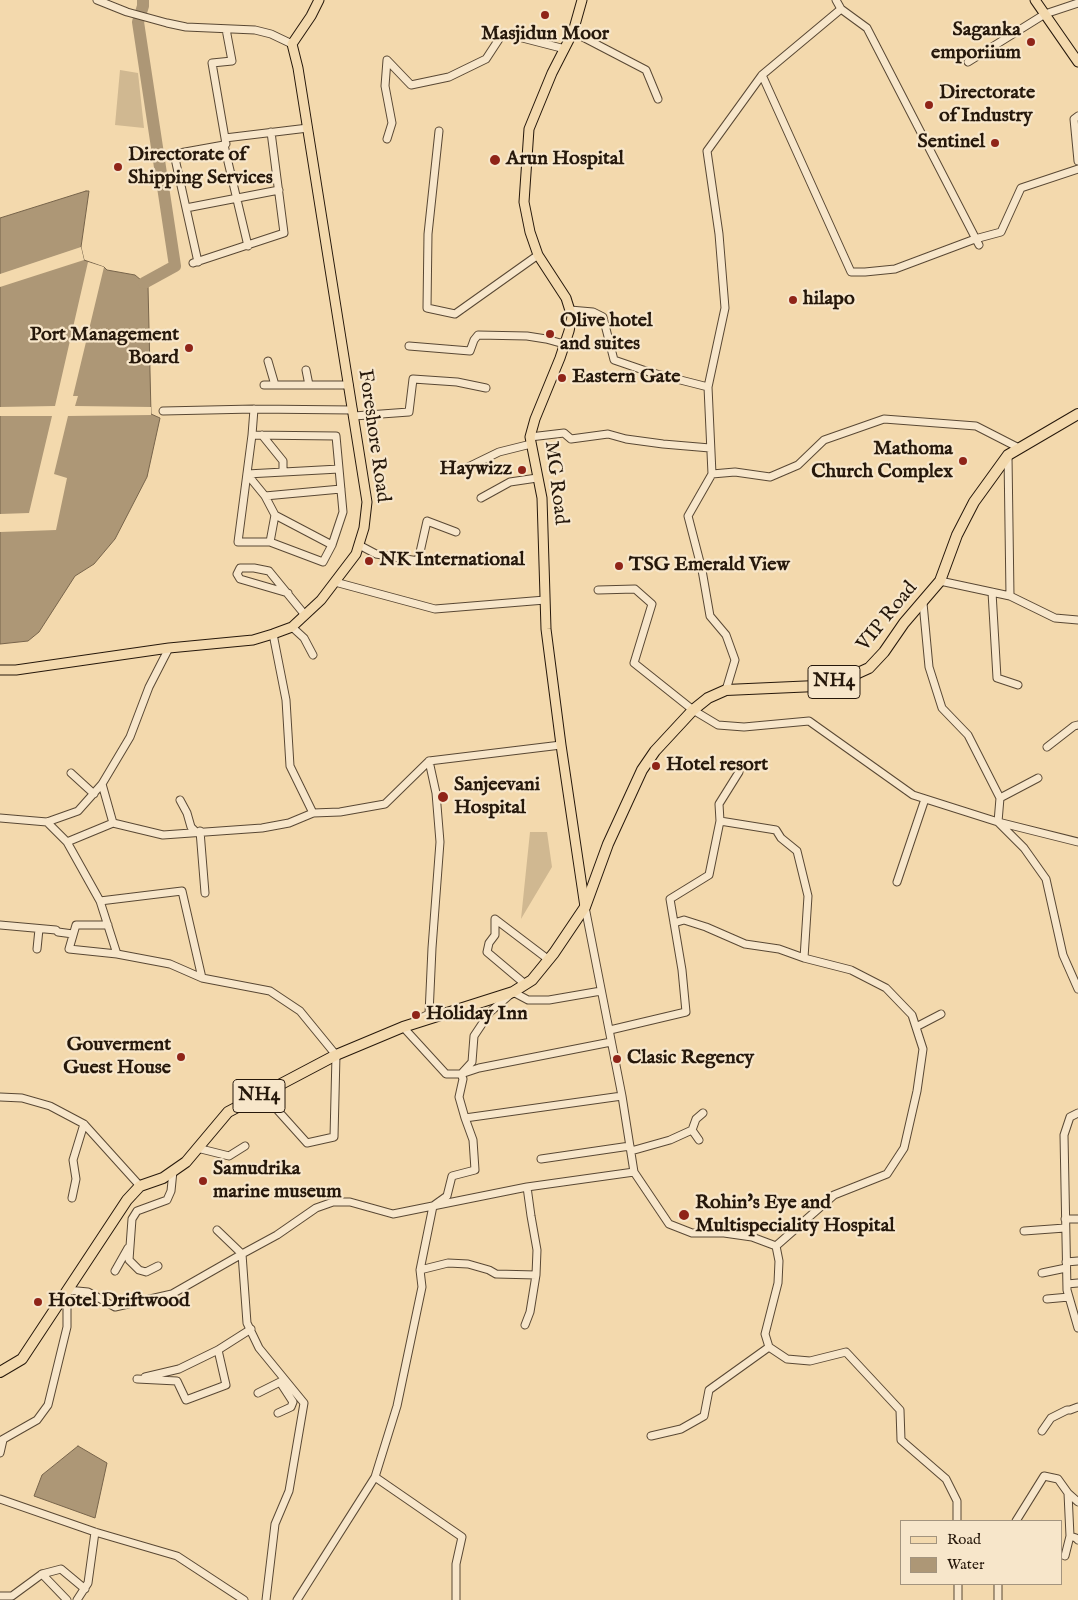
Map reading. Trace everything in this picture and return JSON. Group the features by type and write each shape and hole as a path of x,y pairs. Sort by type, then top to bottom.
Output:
{"highway":[{"name":"VIP Road","path":"585,906 608,844 642,770 655,750 693,710 708,698 726,690 816,686 847,678 870,668 884,652 904,623 940,581 957,535 974,502 1008,455 1078,414"},
{"name":"NH4","path":"0,1372 22,1359 127,1200 140,1186 163,1178 186,1162 228,1112 336,1055 403,1027 514,992 532,980 549,960 585,906"}],"main road":[{"path":"292,44 311,16 319,0"},
{"path":"570,310 566,298 538,254 530,232 524,202 529,129 552,73 573,32 582,0"},
{"path":"1035,0 1078,62"},
{"name":"Foreshore Road","path":"0,670 16,670 170,648 253,640 273,634 292,627 321,600 356,554 364,528 367,502 308,128 292,44"},
{"name":"MG Road","path":"570,310 572,317 564,344 534,419 530,441 542,498 546,629 585,906"}],"street":[{"path":"97,0 133,14 186,27 255,30 271,34 292,44"},
{"path":"836,0 841,9 867,28 977,242"},
{"path":"968,62 1045,14 1078,3"},
{"path":"726,690 735,660 726,635 710,616 702,570 688,516 712,474 708,387 724,308 719,234 707,151 762,75 841,9"},
{"path":"226,29 232,61 212,63 225,141 248,246"},
{"path":"573,32 646,70 658,99"},
{"path":"387,139 392,123 385,86 387,60 411,85 449,77 486,59 503,33 565,48"},
{"path":"762,75 851,272 895,269 977,242 1001,232 1022,188 1078,169"},
{"path":"1078,116 1074,119 1078,161"},
{"path":"271,132 284,233 196,262 174,154 271,132 308,128"},
{"path":"439,132 428,234 427,308 455,314 538,254"},
{"path":"186,208 279,190"},
{"path":"570,310 593,312 603,317 614,360 649,372 708,387"},
{"path":"409,346 470,351 478,335 527,336 564,344"},
{"path":"268,361 275,385"},
{"path":"306,370 309,385"},
{"path":"163,411 254,409 353,413 409,412 413,378 457,382 486,388"},
{"path":"264,385 348,385"},
{"path":"252,435 336,436 343,512 332,545 322,562 270,542 238,542 254,409"},
{"path":"712,474 736,472 770,477 798,465 824,440 884,419 976,426 1019,448"},
{"path":"464,469 498,452 530,441 564,433 571,439 608,434 626,439 710,448"},
{"path":"262,435 283,461 283,472"},
{"path":"1008,455 1010,596"},
{"path":"247,474 339,468"},
{"path":"247,474 265,496 274,514 270,542"},
{"path":"481,498 510,482 537,478"},
{"path":"265,496 341,489"},
{"path":"274,514 332,545"},
{"path":"359,545 376,554 418,561 427,521 456,532"},
{"path":"288,594 240,579 237,574 240,568 270,571 305,615"},
{"path":"940,581 1010,596 1056,618 1078,620"},
{"path":"335,582 435,609 545,600"},
{"path":"598,590 635,589 652,604 634,664 693,710 718,725 744,727 809,721 913,795 998,822 1078,842"},
{"path":"992,592 997,678 1018,685"},
{"path":"922,602 929,667 942,708 968,735 1000,798 998,822 1024,848 1046,879 1062,955 1078,989"},
{"path":"292,627 304,638 313,655"},
{"path":"273,634 286,700 290,766 313,813"},
{"path":"1,817 47,822 78,811 102,784 130,737 149,687 170,648"},
{"path":"1048,747 1074,726 1078,725"},
{"path":"67,842 113,823 163,835 271,826 288,823 313,813 340,812 385,804 429,761 561,745"},
{"path":"429,761 436,792 440,842 429,1014 403,1027 446,1074 461,1074 479,1068 611,1042"},
{"path":"610,1030 686,1012 670,899 709,875 720,821 719,804 739,772"},
{"path":"71,773 94,794"},
{"path":"1000,798 1038,778"},
{"path":"102,784 113,823"},
{"path":"897,882 925,799"},
{"path":"180,800 187,813 191,827 198,831"},
{"path":"720,821 776,830 781,838 797,851 808,896 804,958"},
{"path":"47,822 67,842 100,901 117,954"},
{"path":"198,831 205,893"},
{"path":"100,901 182,891 202,978"},
{"path":"585,906 610,1030 634,1172 669,1224 692,1233 724,1233 752,1237 776,1246"},
{"path":"525,984 487,952 489,943 495,935 495,919 549,960"},
{"path":"674,923 684,920 706,927 745,944 779,949 804,958 851,970 886,988 912,1015 923,1049 918,1091 904,1148 887,1174 834,1195 776,1246"},
{"path":"0,925 74,934"},
{"path":"108,925 76,925 68,949 117,954 170,964 202,978 270,991 300,1011 336,1055 334,1137 307,1143 263,1094"},
{"path":"38,949 39,929"},
{"path":"461,1074 472,1062 474,1036 490,1012 514,992 528,1000 549,1000 601,991"},
{"path":"916,1027 942,1014"},
{"path":"297,1600 376,1477 397,1406 422,1286 420,1270 434,1206 447,1196 452,1176 475,1170 473,1140 459,1097 463,1079 461,1074"},
{"path":"465,1118 622,1096"},
{"path":"0,1098 22,1098 50,1106 84,1124 140,1186"},
{"path":"1078,1113 1070,1117 1064,1135 1067,1284 1078,1328"},
{"path":"541,1159 630,1148 670,1140 692,1130 696,1119 703,1114"},
{"path":"72,1198 76,1179 72,1160 84,1124"},
{"path":"692,1130 699,1140"},
{"path":"197,1148 228,1156 245,1146"},
{"path":"158,1266 146,1272 138,1270 130,1260 132,1219 137,1211 167,1200 171,1191 173,1171"},
{"path":"0,1453 2,1440 37,1420 48,1405 67,1327 67,1290 88,1292 115,1307 172,1294 277,1235 316,1208 333,1202 350,1202 393,1214 527,1187 634,1172"},
{"path":"525,1325 530,1312 538,1250 527,1187"},
{"path":"1065,1219 1078,1219"},
{"path":"1024,1231 1066,1228"},
{"path":"216,1230 242,1254 247,1323 259,1348 294,1402 291,1407 278,1413"},
{"path":"114,1271 130,1245"},
{"path":"776,1246 780,1261 778,1283 765,1334 769,1347 787,1359 810,1361 846,1352 900,1410 901,1440 946,1479 957,1501 957,1520"},
{"path":"1042,1273 1078,1261"},
{"path":"420,1270 448,1263 468,1264 496,1274 536,1275"},
{"path":"1067,1284 1078,1283"},
{"path":"1047,1299 1069,1297"},
{"path":"218,1350 226,1385 186,1400 177,1381 136,1379 180,1369 218,1350 251,1329"},
{"path":"651,1436 681,1429 704,1416 710,1390 769,1347"},
{"path":"258,1393 282,1381"},
{"path":"266,1600 275,1524 289,1491 304,1403 282,1381"},
{"path":"1042,1431 1051,1418 1067,1410 1078,1408"},
{"path":"1017,1520 1044,1476 1058,1479 1068,1493 1078,1502"},
{"path":"376,1477 462,1537 456,1564 456,1600"},
{"path":"1066,1556 1070,1536 1068,1493"},
{"path":"0,1500 95,1532 177,1556 244,1600"},
{"path":"77,1600 88,1583 95,1532"},
{"path":"1070,1536 1078,1540"},
{"path":"0,1596 12,1596 42,1574 61,1569 85,1589"},
{"path":"42,1574 67,1600"},
{"path":"958,1585 958,1600"},
{"path":"998,1585 998,1600"}],"shaded area":[{"path":"120,70 138,73 144,128 115,125"},
{"path":"530,832 547,832 552,867 521,919"}],"water":[{"path":"89,191 81,247 84,260 104,267 107,270 135,275 148,286 151,414 160,418 147,477 115,539 94,564 75,576 39,632 28,641 0,644 0,218"},
{"path":"78,1446 107,1463 95,1518 34,1496 42,1475"}],"pier":[{"path":"81,247 84,260 0,287 0,274"},
{"path":"88,262 104,267 73,396 78,396 75,406 151,407 151,415 68,416 54,474 67,478 56,530 0,532 0,514 29,513 52,416 0,416 0,407 55,406"}],"waterway":[{"path":"143,0 138,22 175,266 144,283"}],"place":[{"name":"Masjidun Moor","path":"545,15"},
{"name":"Saganka emporiium","path":"1031,42"},
{"name":"Directorate of Industry","path":"929,105"},
{"name":"Sentinel","path":"995,143"},
{"name":"Arun Hospital","path":"495,160"},
{"name":"Directorate of Shipping Services","path":"118,167"},
{"name":"hilapo","path":"793,300"},
{"name":"Olive hotel and suites","path":"550,334"},
{"name":"Port Management Board","path":"189,348"},
{"name":"Eastern Gate","path":"562,378"},
{"name":"Mathoma Church Complex","path":"963,461"},
{"name":"Haywizz","path":"522,470"},
{"name":"NK International","path":"369,561"},
{"name":"TSG Emerald View","path":"619,566"},
{"name":"Hotel resort","path":"656,766"},
{"name":"Sanjeevani Hospital","path":"443,797"},
{"name":"Holiday Inn","path":"416,1015"},
{"name":"Gouverment Guest House","path":"181,1057"},
{"name":"Clasic Regency","path":"617,1059"},
{"name":"Samudrika marine museum","path":"203,1181"},
{"name":"Rohin's Eye and Multispeciality Hospital","path":"684,1215"},
{"name":"Hotel Driftwood","path":"38,1302"}]}
